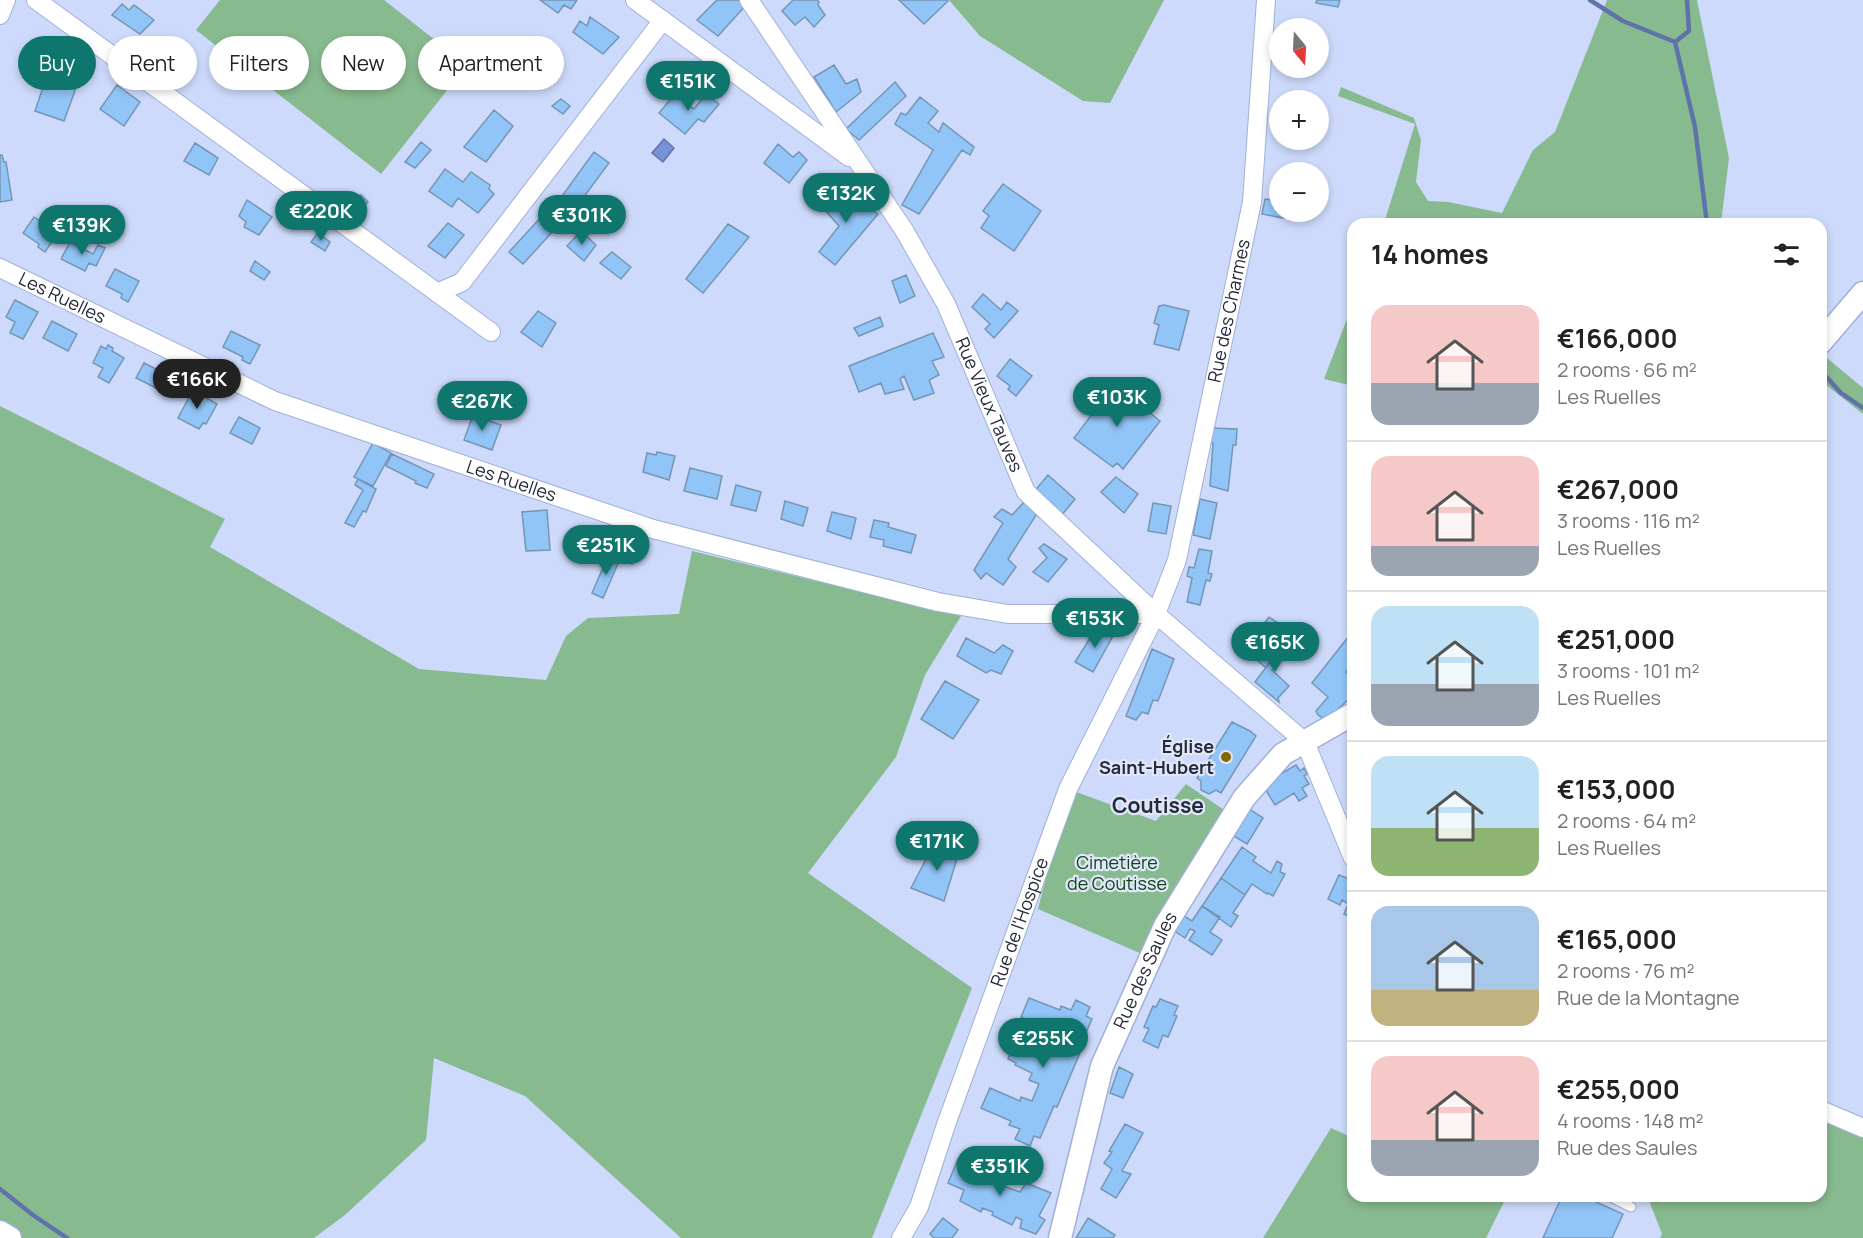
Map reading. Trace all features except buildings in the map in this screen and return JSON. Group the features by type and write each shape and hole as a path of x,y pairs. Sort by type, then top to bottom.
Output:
{"street":[{"path":"0,15 6,0"},
{"path":"36,0 491,332"},
{"name":"Rue Vieux Tauves","path":"635,0 861,166"},
{"name":"Rue Vieux Tauves","path":"749,0 904,230 946,304 1026,492 1156,614 1305,742"},
{"name":"Rue des Charmes","path":"1156,614 1177,560 1252,202 1266,0"},
{"path":"437,293 462,282 663,20"},
{"name":"Les Ruelles","path":"0,268 275,400 653,529 938,602 1008,614 1156,614"},
{"path":"1827,335 1863,293"},
{"name":"Rue de l'Hospice","path":"901,1238 919,1207 1068,789 1156,614"},
{"name":"Rue des Saules","path":"1060,1238 1102,1066 1165,926 1244,798 1283,754 1347,718"},
{"path":"1305,742 1347,844"},
{"path":"1827,1113 1863,1128"},
{"path":"0,1232 10,1238"}],"lane":[{"path":"1621,1202 1631,1207"}],"green space":[{"path":"220,0 384,0 430,36 418,36 418,90 447,90 381,174 273,90 309,90 309,36 209,36 209,40 196,30"},
{"path":"949,0 1164,0 1110,103 1083,101 980,36"},
{"path":"1607,0 1697,0 1729,158 1722,218 1386,218 1415,124 1338,96 1341,87 1414,118 1421,140 1416,182 1428,201 1448,202 1502,213 1533,150 1555,132"},
{"path":"1347,319 1347,385 1324,379"},
{"path":"1827,358 1863,388 1863,414 1827,386"},
{"path":"0,406 225,519 210,547 419,669 546,680 566,636 588,618 679,614 692,551 961,616 925,675 896,757 808,873 972,988 872,1238 681,1238 525,1096 434,1058 426,1140 345,1215 314,1238 0,1238"},
{"name":"Cimetière de Coutisse","path":"1186,784 1227,812 1142,954 1038,909 1068,789 1156,821"},
{"path":"1827,1121 1863,1137 1863,1238 1660,1238 1662,1234 1650,1202 1827,1202"},
{"path":"1331,1128 1347,1135 1347,1202 1504,1202 1486,1238 1263,1238"}],"water":[{"path":"664,139 674,148 663,162 652,153"}],"waterway":[{"path":"1590,0 1623,21 1675,42 1695,127 1706,218"},
{"path":"1675,42 1689,31 1687,0"},
{"path":"1827,378 1841,393 1863,408"},
{"path":"0,1189 67,1238"}],"place":[{"name":"Église Saint-Hubert","path":"1226,757"}],"district":[{"name":"Coutisse","path":"1158,806"}]}
